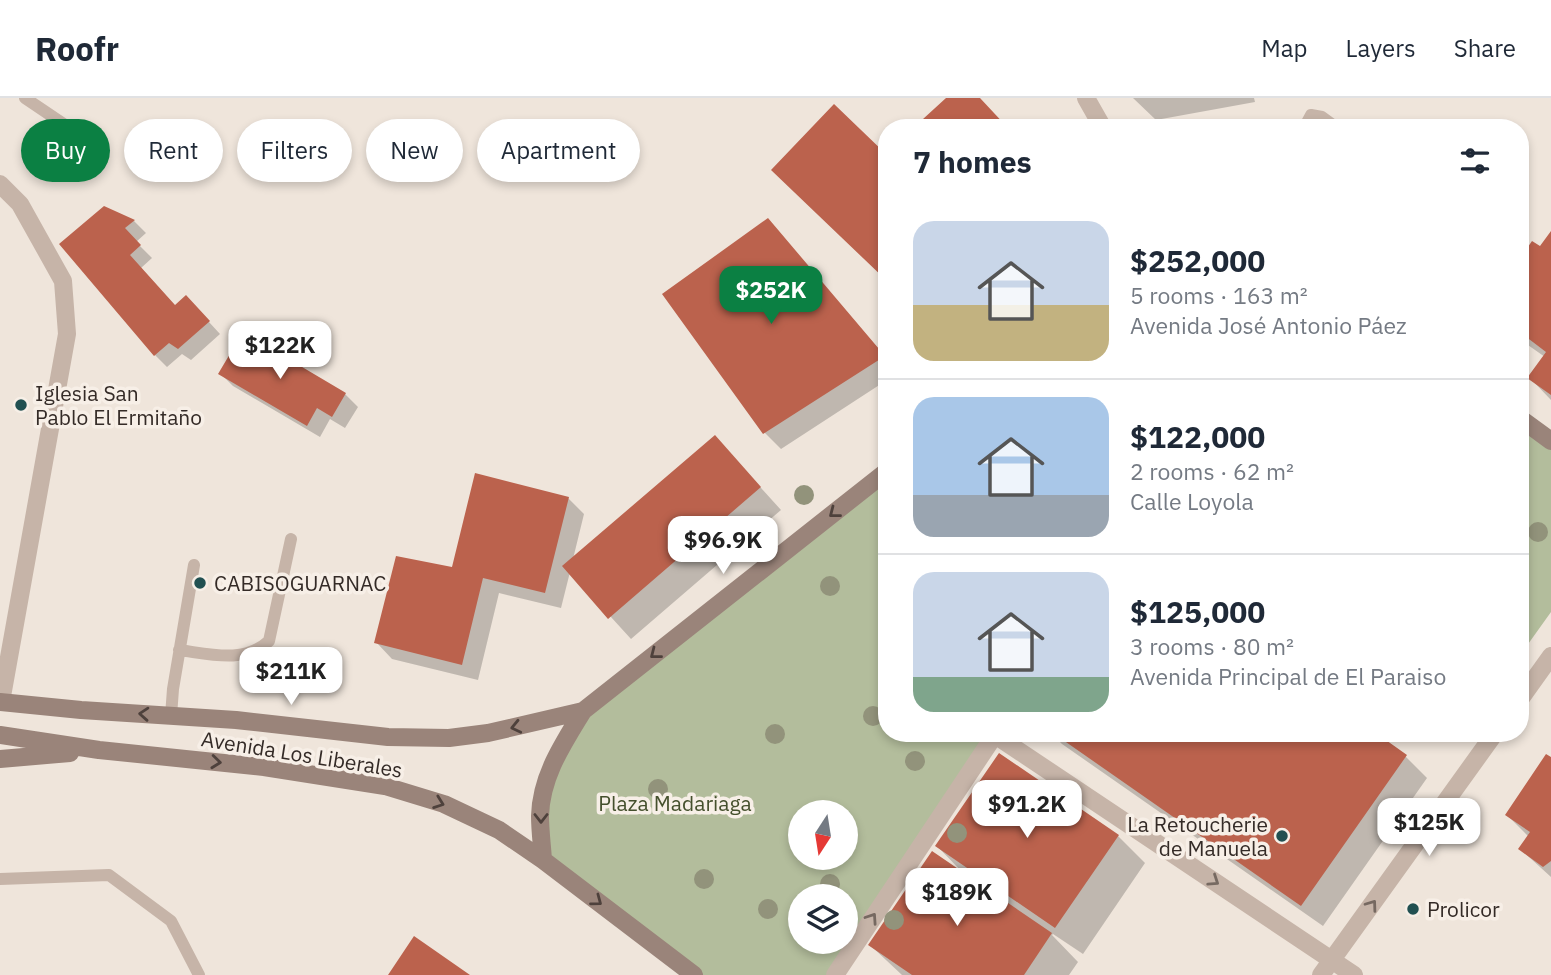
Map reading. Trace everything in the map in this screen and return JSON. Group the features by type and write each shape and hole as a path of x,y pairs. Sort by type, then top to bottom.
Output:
{"main road":[{"path":"1529,425 1551,441"},
{"path":"543,860 540,816 543,786 555,757 583,711 878,478"},
{"path":"1,702 236,720 388,737 449,738 488,733 583,711"},
{"name":"Avenida Los Liberales","path":"0,735 99,750 264,766 385,786 444,804 499,831 543,860 694,975"},
{"name":"Avenida Los Liberales","path":"0,759 99,750"}],"street":[{"path":"1086,98 1098,119"},
{"path":"0,184 20,204 63,281 67,334 1,702"},
{"path":"1529,687 1551,656"},
{"path":"835,975 990,742"},
{"path":"1006,742 1327,967 1354,975"},
{"path":"1327,967 1489,742"}],"lane":[{"path":"25,98 56,119"},
{"path":"1309,119 1311,115 1323,119"},
{"path":"179,650 225,656 244,655 260,650 269,642 291,538"},
{"path":"171,716 194,565"},
{"path":"0,879 109,875 171,921 200,975"}],"green space":[{"path":"1529,425 1551,441 1551,612 1529,643"},
{"name":"Plaza Madariaga","path":"878,478 878,742 988,742 858,939 858,884 788,884 788,954 848,954 834,975 695,975 543,860 543,786 583,711"}],"building":[{"path":"946,98 980,98 1000,119 923,119"},
{"path":"834,104 878,146 878,272 771,170"},
{"path":"104,206 135,220 125,228 141,245 130,255 175,305 186,295 210,321 178,349 169,343 154,356 59,244"},
{"path":"768,218 878,348 878,360 763,434 662,294"},
{"path":"1551,231 1551,395 1529,379 1529,375 1546,352 1529,339 1529,245 1532,241 1540,246"},
{"path":"243,332 346,393 332,417 317,408 307,426 218,374"},
{"path":"715,435 761,487 608,619 562,566"},
{"path":"475,473 569,497 545,593 483,578 462,665 374,643 396,556 452,567"},
{"path":"1066,742 1389,742 1407,755 1301,906"},
{"path":"999,753 1119,835 1055,928 935,846"},
{"path":"1546,754 1551,757 1551,861 1543,867 1518,849 1530,832 1505,815"},
{"path":"932,851 1052,933 1024,975 912,975 868,945"},
{"path":"414,936 470,975 388,975"}],"place":[{"name":"Iglesia San Pablo El Ermitaño","path":"21,405"},
{"name":"CABISOGUARNAC","path":"200,583"},
{"name":"La Retoucherie de Manuela","path":"1282,836"},
{"name":"Prolicor","path":"1413,909"}]}
